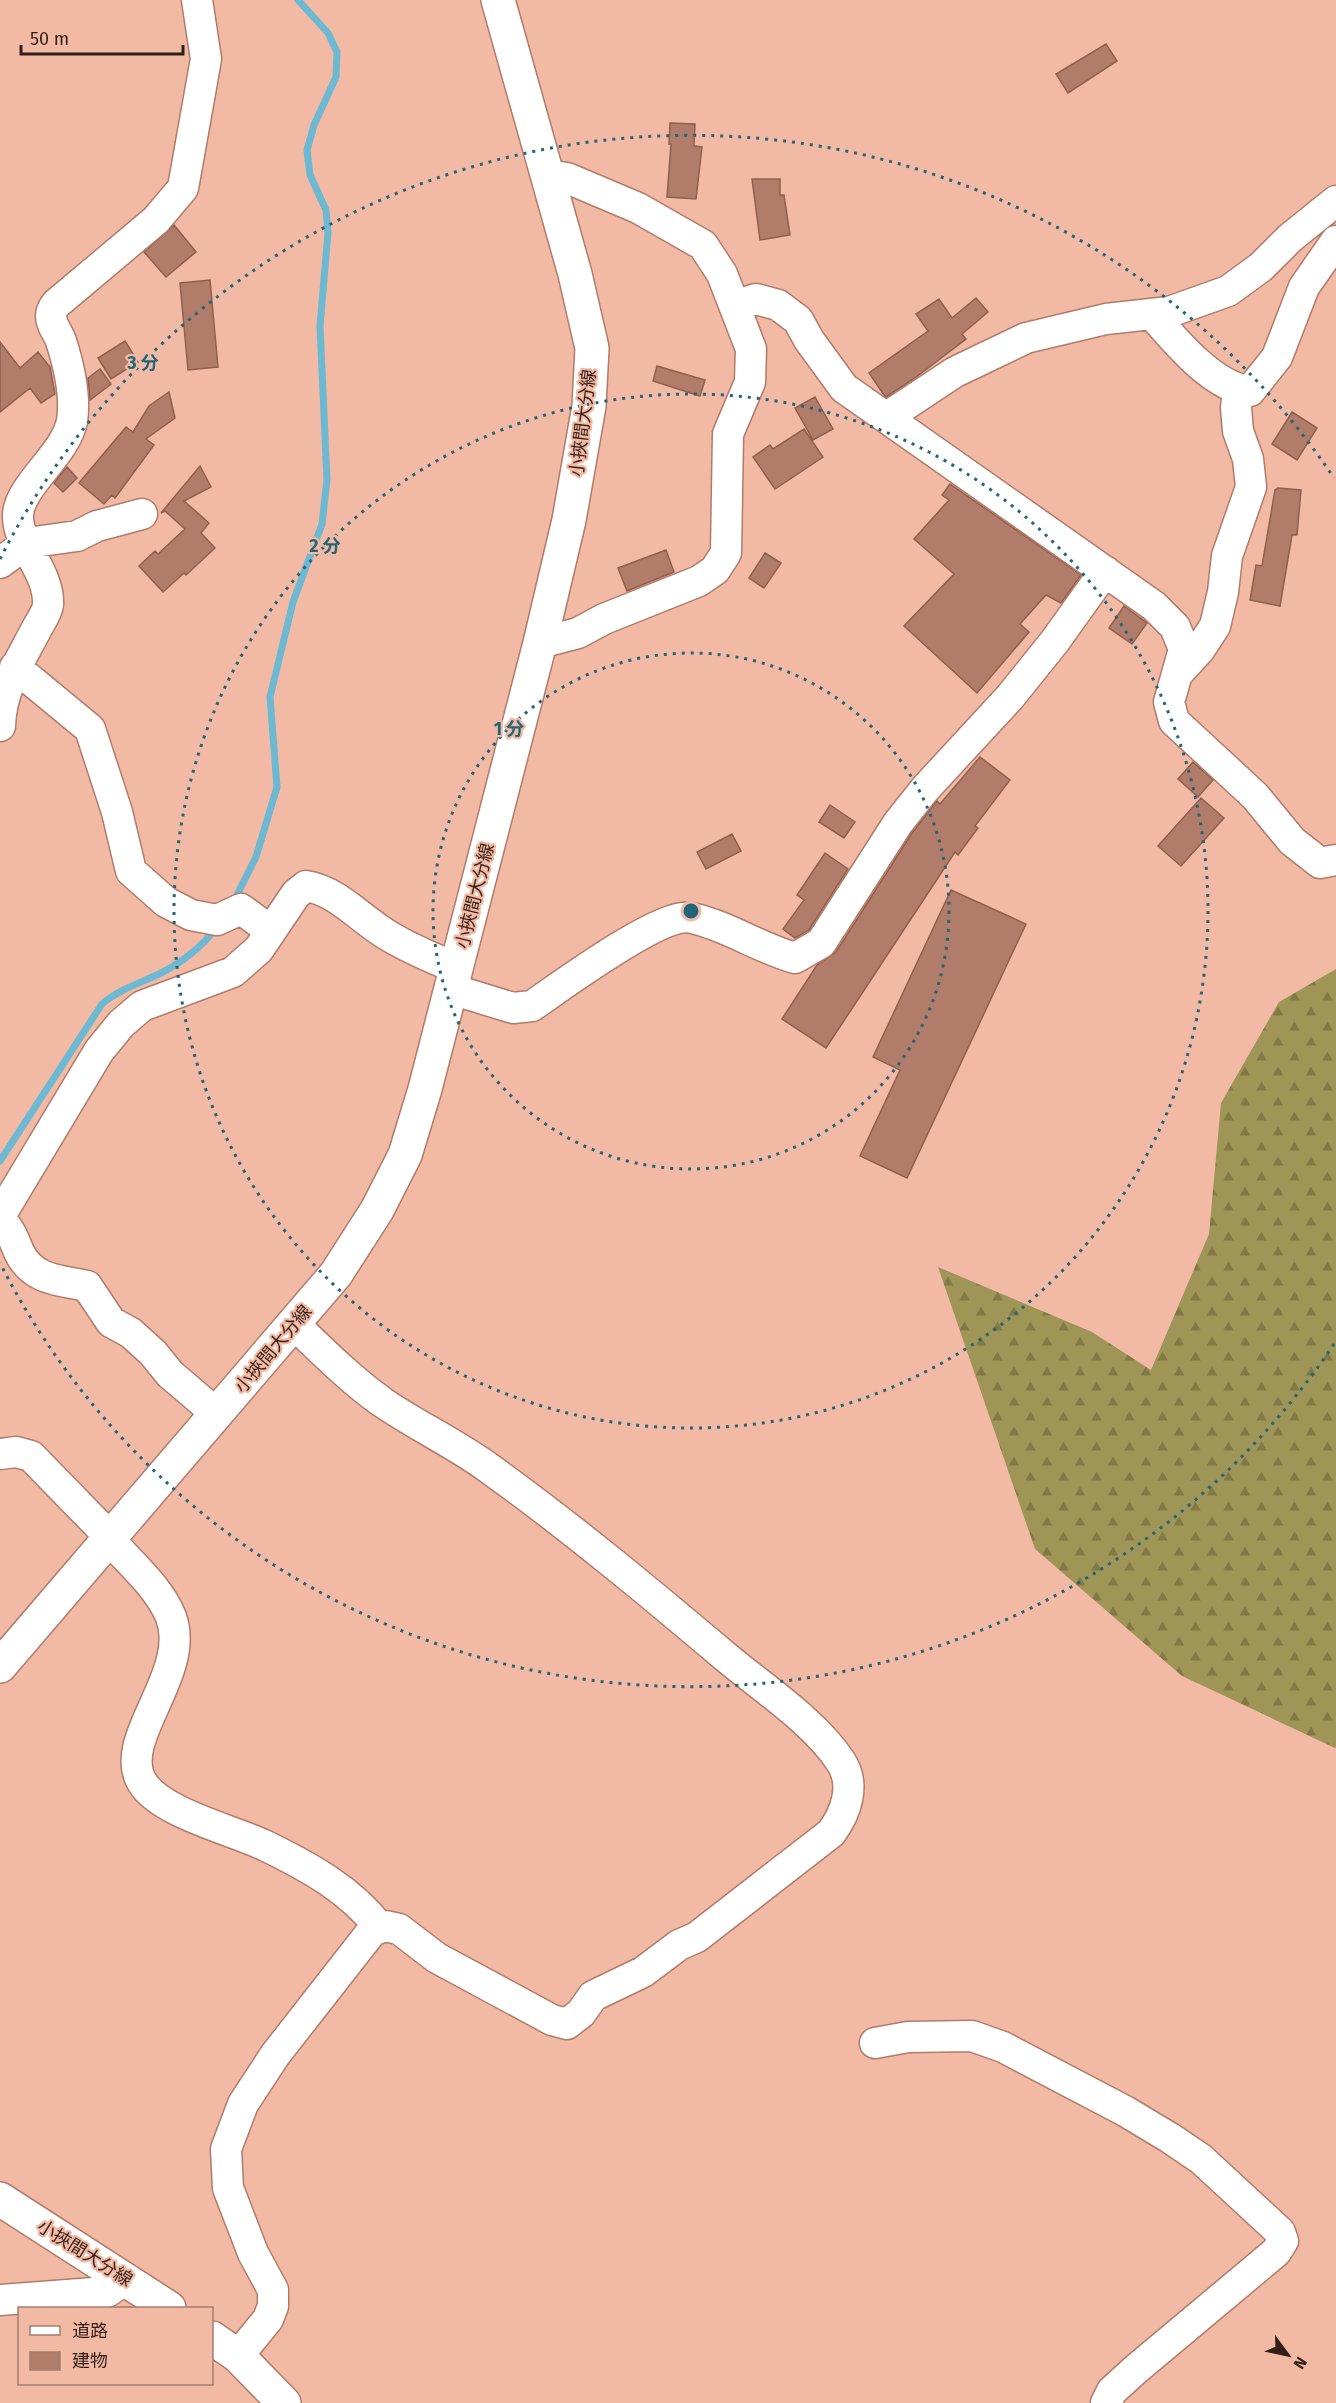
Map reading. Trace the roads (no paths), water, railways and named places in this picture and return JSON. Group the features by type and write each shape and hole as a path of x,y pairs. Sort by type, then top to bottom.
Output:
{"main road":[{"name":"小挾間大分線","path":"5,1653 110,1538 336,1274 377,1210 405,1155 540,643 569,520 589,406 592,348 575,274 498,0"},
{"name":"小挾間大分線","path":"0,2199 126,2278 168,2307"},
{"path":"213,2339 238,2356 284,2403"}],"street":[{"path":"0,726 0,707 15,667 48,607 46,584 9,507 23,499 66,439 72,422 73,391 60,339 51,323 50,313 56,304 156,220 183,188 206,59 196,0"},
{"path":"540,643 578,633 604,619 699,580 715,570 726,553 728,434 750,382 751,360 751,349 722,274 703,244 638,208 567,178 547,175"},
{"path":"887,417 955,372 1026,338 1106,319 1169,312 1228,291 1261,267 1290,238 1336,201"},
{"path":"1152,314 1177,343 1198,362 1238,390 1250,391 1277,357 1304,286 1336,242"},
{"path":"735,306 756,299 778,305 798,320 809,340 844,388 1154,606 1175,627 1184,648 1169,702 1174,721 1255,796 1292,841 1320,863 1336,860"},
{"path":"1178,673 1200,649 1215,626 1223,592 1227,556 1251,487 1248,459 1238,431 1238,390"},
{"path":"0,562 27,543 77,536 97,526 142,514"},
{"path":"217,1413 170,1374 153,1353 131,1333 111,1322 103,1314 87,1286 54,1281 33,1272 23,1261 7,1226 0,1218 99,1051 122,1024 142,1006 233,972 259,949 296,894 306,885 318,888 453,979 513,1008 532,1006 662,922 689,917 731,931 771,952 795,958 821,943 889,835 925,789 1010,697 1055,642 1105,571"},
{"path":"15,667 90,729 117,812 131,871 166,902 192,915 217,920 241,909 271,931"},
{"path":"238,2356 268,2319 273,2306 273,2290 253,2253 228,2188 226,2149 243,2104 275,2055 372,1931 385,1926 399,1929 437,1958 552,2020 567,2024 581,2013 593,1996 644,1972 679,1945 697,1937 831,1833 841,1819 849,1791 842,1763 811,1728 585,1540 489,1468 382,1401 340,1368 294,1324"},
{"path":"0,1454 16,1452 31,1456 110,1538 163,1599 172,1620 175,1647 169,1674 140,1736 137,1762 141,1781 154,1796 175,1809 266,1846 341,1888 362,1905 380,1928"},
{"path":"875,2043 908,2037 972,2036 1003,2047 1125,2111 1170,2138 1201,2159 1280,2232 1283,2241 1276,2252 1135,2370 1112,2391 1106,2403"},
{"path":"0,2300 107,2292 126,2278"}],"waterway":[{"path":"234,901 256,857 277,787 270,697 293,602 322,524 327,480 320,326 328,233 326,210 310,175 307,150 314,125 336,77 337,52 328,33 298,0"},
{"path":"0,1161 102,1004 123,990 176,964 198,948 216,928"}]}
